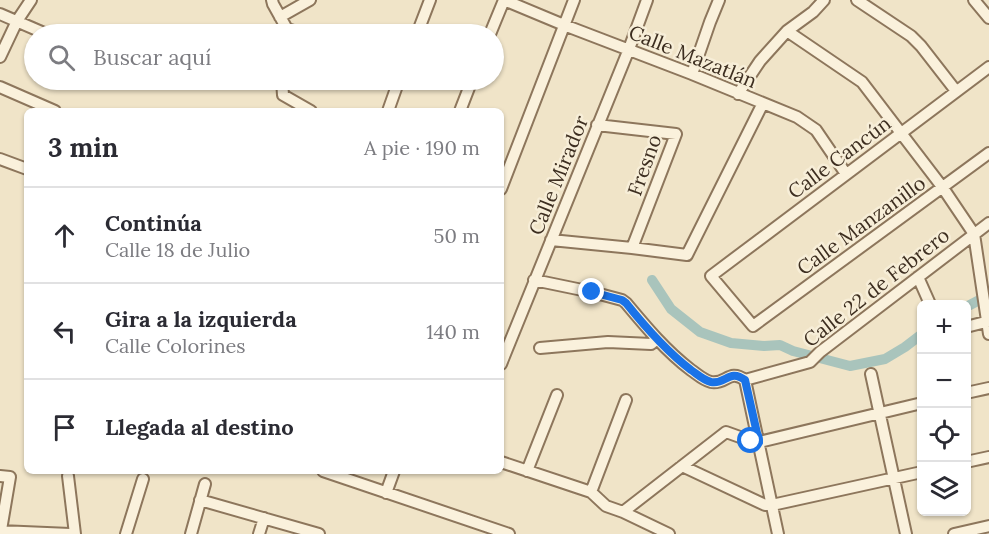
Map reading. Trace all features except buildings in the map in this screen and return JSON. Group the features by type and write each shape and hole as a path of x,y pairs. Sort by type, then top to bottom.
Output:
{"street":[{"path":"0,57 17,21 31,0"},
{"path":"273,0 283,24"},
{"path":"280,17 310,0"},
{"path":"421,24 430,0"},
{"path":"494,24 504,0"},
{"name":"Calle Mazatlán","path":"504,0 797,117 816,130 846,174"},
{"path":"504,181 574,0"},
{"name":"Calle Mirador","path":"504,356 647,0"},
{"path":"692,74 719,0"},
{"path":"738,94 760,61 787,31 813,12 824,0"},
{"path":"857,0 911,36 956,91"},
{"path":"974,0 989,18"},
{"path":"0,14 24,24"},
{"path":"787,31 862,82 943,188 974,234 989,334"},
{"name":"Calle Cancún","path":"753,326 711,276 989,67"},
{"path":"0,87 48,108"},
{"path":"283,90 283,95 306,108"},
{"path":"389,108 395,90"},
{"path":"461,108 468,90"},
{"path":"551,240 687,255 763,103"},
{"name":"Fresno","path":"597,124 676,134 632,248"},
{"name":"Calle Manzanillo","path":"753,326 989,153"},
{"path":"0,159 24,168"},
{"name":"Calle 22 de Febrero","path":"657,340 679,360 709,381 717,382 734,375 739,375 745,380 810,362 989,223"},
{"path":"918,277 928,300"},
{"path":"534,280 622,300 657,340 651,344 608,342 540,348"},
{"path":"971,326 988,321"},
{"path":"871,374 906,534"},
{"path":"745,380 778,534"},
{"path":"971,392 989,388"},
{"path":"527,471 556,395"},
{"path":"591,492 626,400"},
{"path":"623,512 726,432 759,442 917,404"},
{"path":"971,461 989,457"},
{"path":"504,463 591,492 606,506 669,534"},
{"path":"682,466 765,505 917,473"},
{"path":"332,474 509,534"},
{"path":"386,493 393,474"},
{"path":"0,476 10,477 1,531 70,534"},
{"path":"68,476 75,534"},
{"path":"126,534 143,479"},
{"path":"191,534 204,484"},
{"path":"200,500 320,534"},
{"path":"259,534 264,518"},
{"path":"954,534 989,526"}],"waterway":[{"path":"652,280 671,309 700,332 731,343 780,345 793,351 850,366 885,359 917,338"},
{"path":"971,304 989,295"}],"route":[{"path":"592,292 626,303 657,340 702,378 717,382 739,375 745,380 759,442 751,441"}]}
